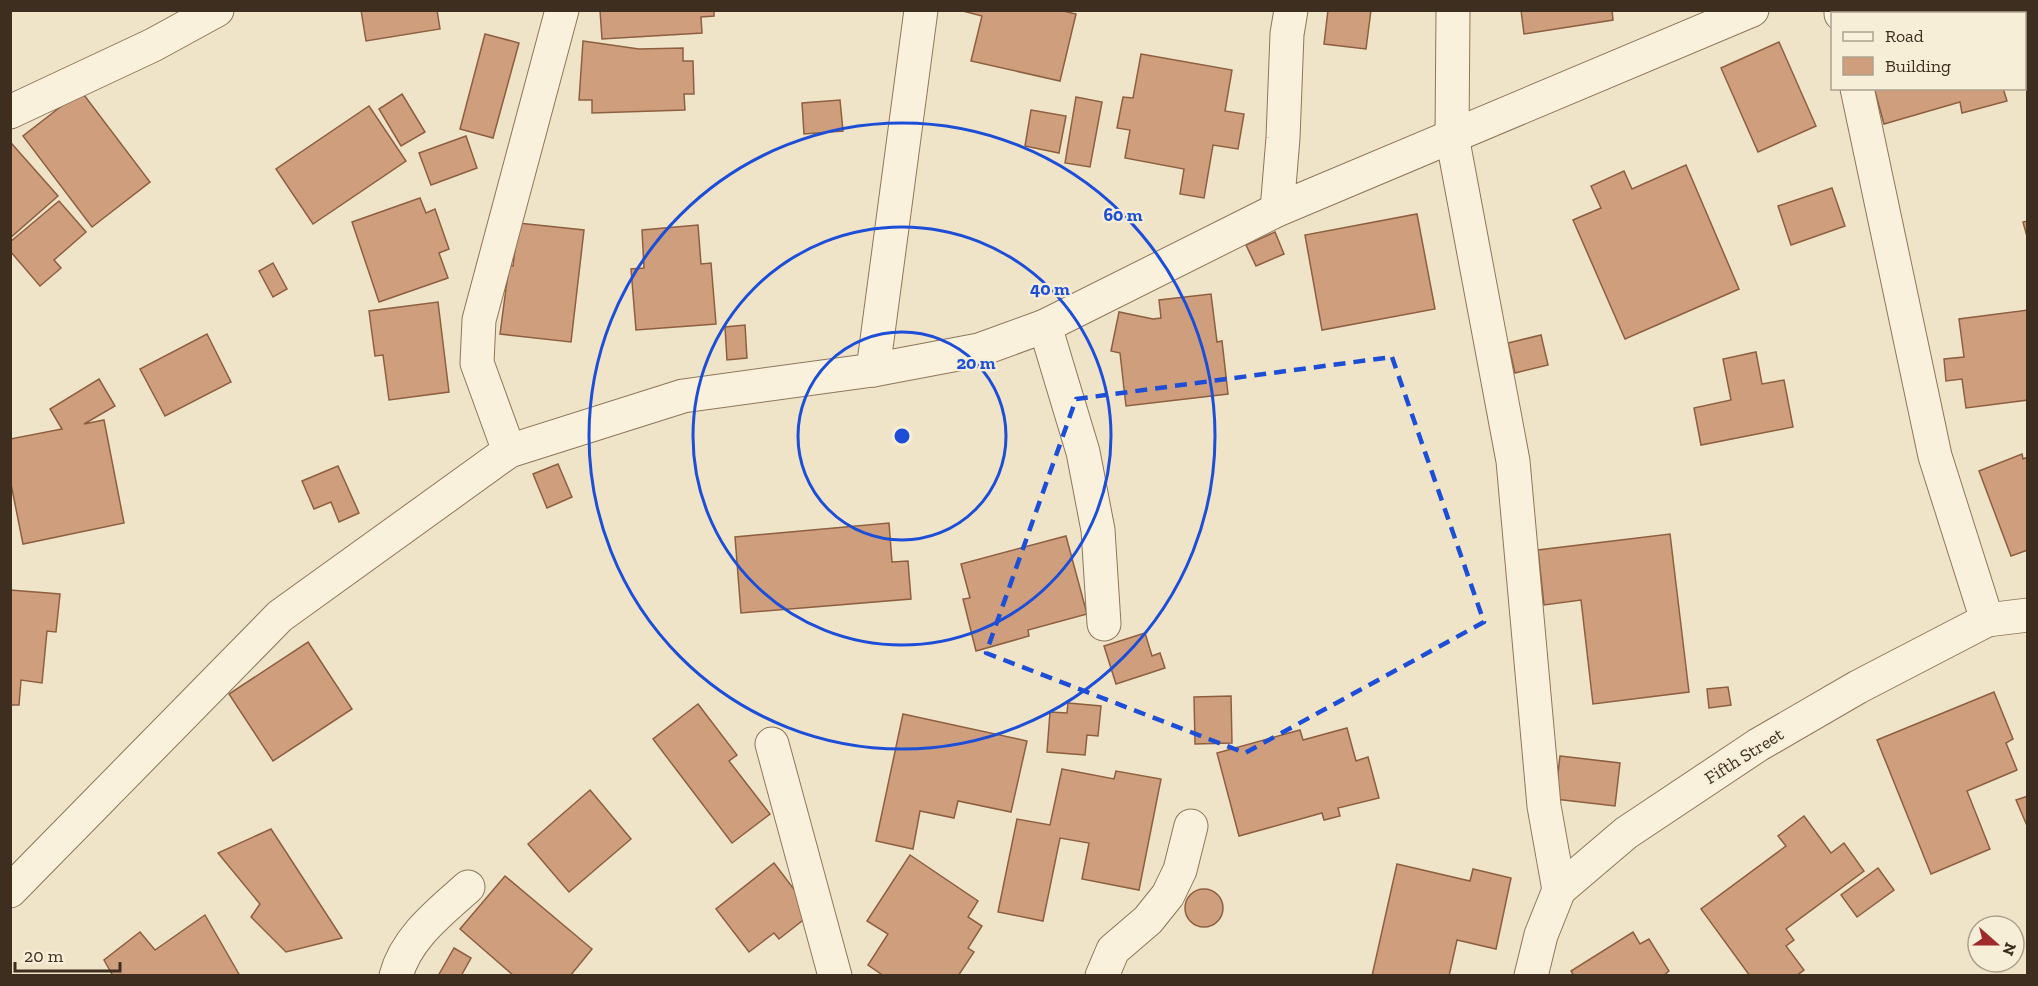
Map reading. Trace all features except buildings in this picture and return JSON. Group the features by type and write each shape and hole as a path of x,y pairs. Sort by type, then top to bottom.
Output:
{"street":[{"path":"10,112 153,45 217,10"},
{"path":"509,451 477,363 479,320 562,10"},
{"path":"873,370 921,10"},
{"path":"1277,210 1283,138 1287,34 1291,10"},
{"path":"1453,10 1452,136 1514,461 1544,806 1559,890"},
{"path":"10,891 280,616 509,451 683,396 873,370 979,350 1045,326 1277,210 1752,10"},
{"path":"1857,90 1935,456 1987,620"},
{"path":"1045,326 1083,452 1098,530 1104,624"},
{"name":"Fifth Street","path":"1531,975 1541,935 1559,890 1626,833 1758,745 1858,687 1987,620 2028,615"},
{"path":"772,744 835,975"},
{"path":"1102,975 1113,950 1148,920 1168,895 1180,870 1191,826"},
{"path":"396,975 400,960 427,924 468,887"}],"highlighted area":[{"path":"1392,357 1484,622 1245,753 986,653 1076,399"}]}
